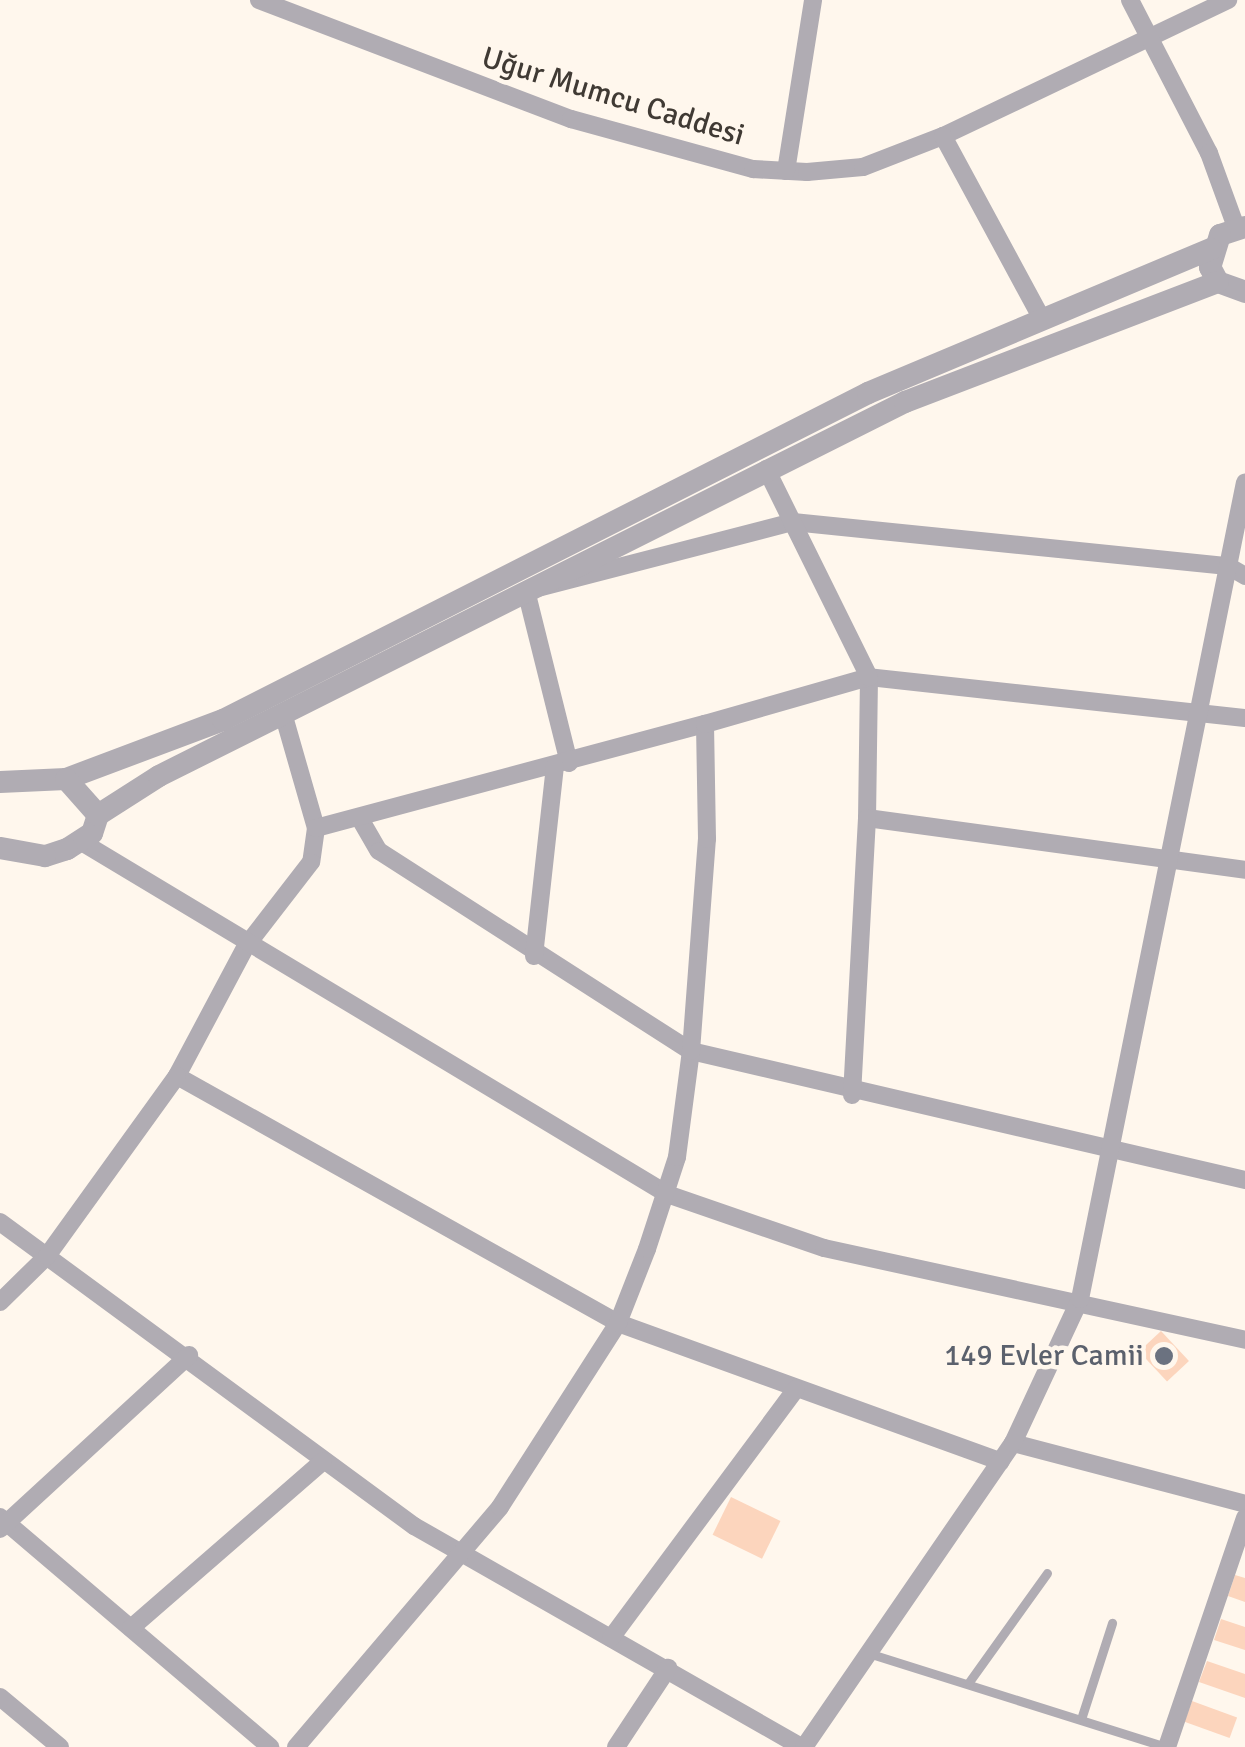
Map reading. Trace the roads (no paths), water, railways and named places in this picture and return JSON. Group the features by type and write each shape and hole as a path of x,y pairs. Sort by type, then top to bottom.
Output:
{"street":[{"name":"Uğur Mumcu Caddesi","path":"259,0 303,8 571,119 786,171 864,167 943,136 1228,0"},
{"path":"786,171 813,0"},
{"path":"3,778 66,779 223,720 850,402 1041,317 1210,249 1240,227 1130,0"},
{"path":"943,136 1041,317"},
{"path":"1210,249 1218,282"},
{"path":"5,856 45,856 80,841 98,815 282,712 766,469 1049,340 1218,282 1245,292"},
{"path":"766,469 869,676 867,818 852,1095"},
{"path":"0,1222 189,1355 322,1460 461,1556 668,1668 803,1747 1013,1443 1080,1299 1204,713 1245,482"},
{"path":"526,591 793,522 1228,566 1245,576"},
{"path":"526,591 562,765 534,956"},
{"path":"316,828 562,765 869,676 1245,718"},
{"path":"0,1302 47,1256 177,1076 246,946 304,875 316,828 282,712"},
{"path":"296,1747 461,1556 618,1322 667,1194 690,1051 708,839 705,724"},
{"path":"66,779 98,815"},
{"path":"359,817 379,851 534,956 690,1051 852,1095 1245,1180"},
{"path":"867,818 1172,863 1245,870"},
{"path":"80,841 246,946 667,1194 824,1248 1080,1299 1245,1340"},
{"path":"177,1076 618,1322 1001,1462"},
{"path":"189,1355 2,1523 270,1747"},
{"path":"611,1638 796,1389"},
{"path":"1013,1443 1245,1504"},
{"path":"132,1628 322,1460"},
{"path":"1167,1747 1245,1518"},
{"path":"616,1747 668,1668"},
{"path":"0,1697 60,1747"}],"lane":[{"path":"970,1682 1047,1573"},
{"path":"1082,1716 1112,1623"},
{"path":"866,1652 1082,1716 1167,1747"}],"place":[{"name":"149 Evler Camii","path":"1164,1356"}]}
